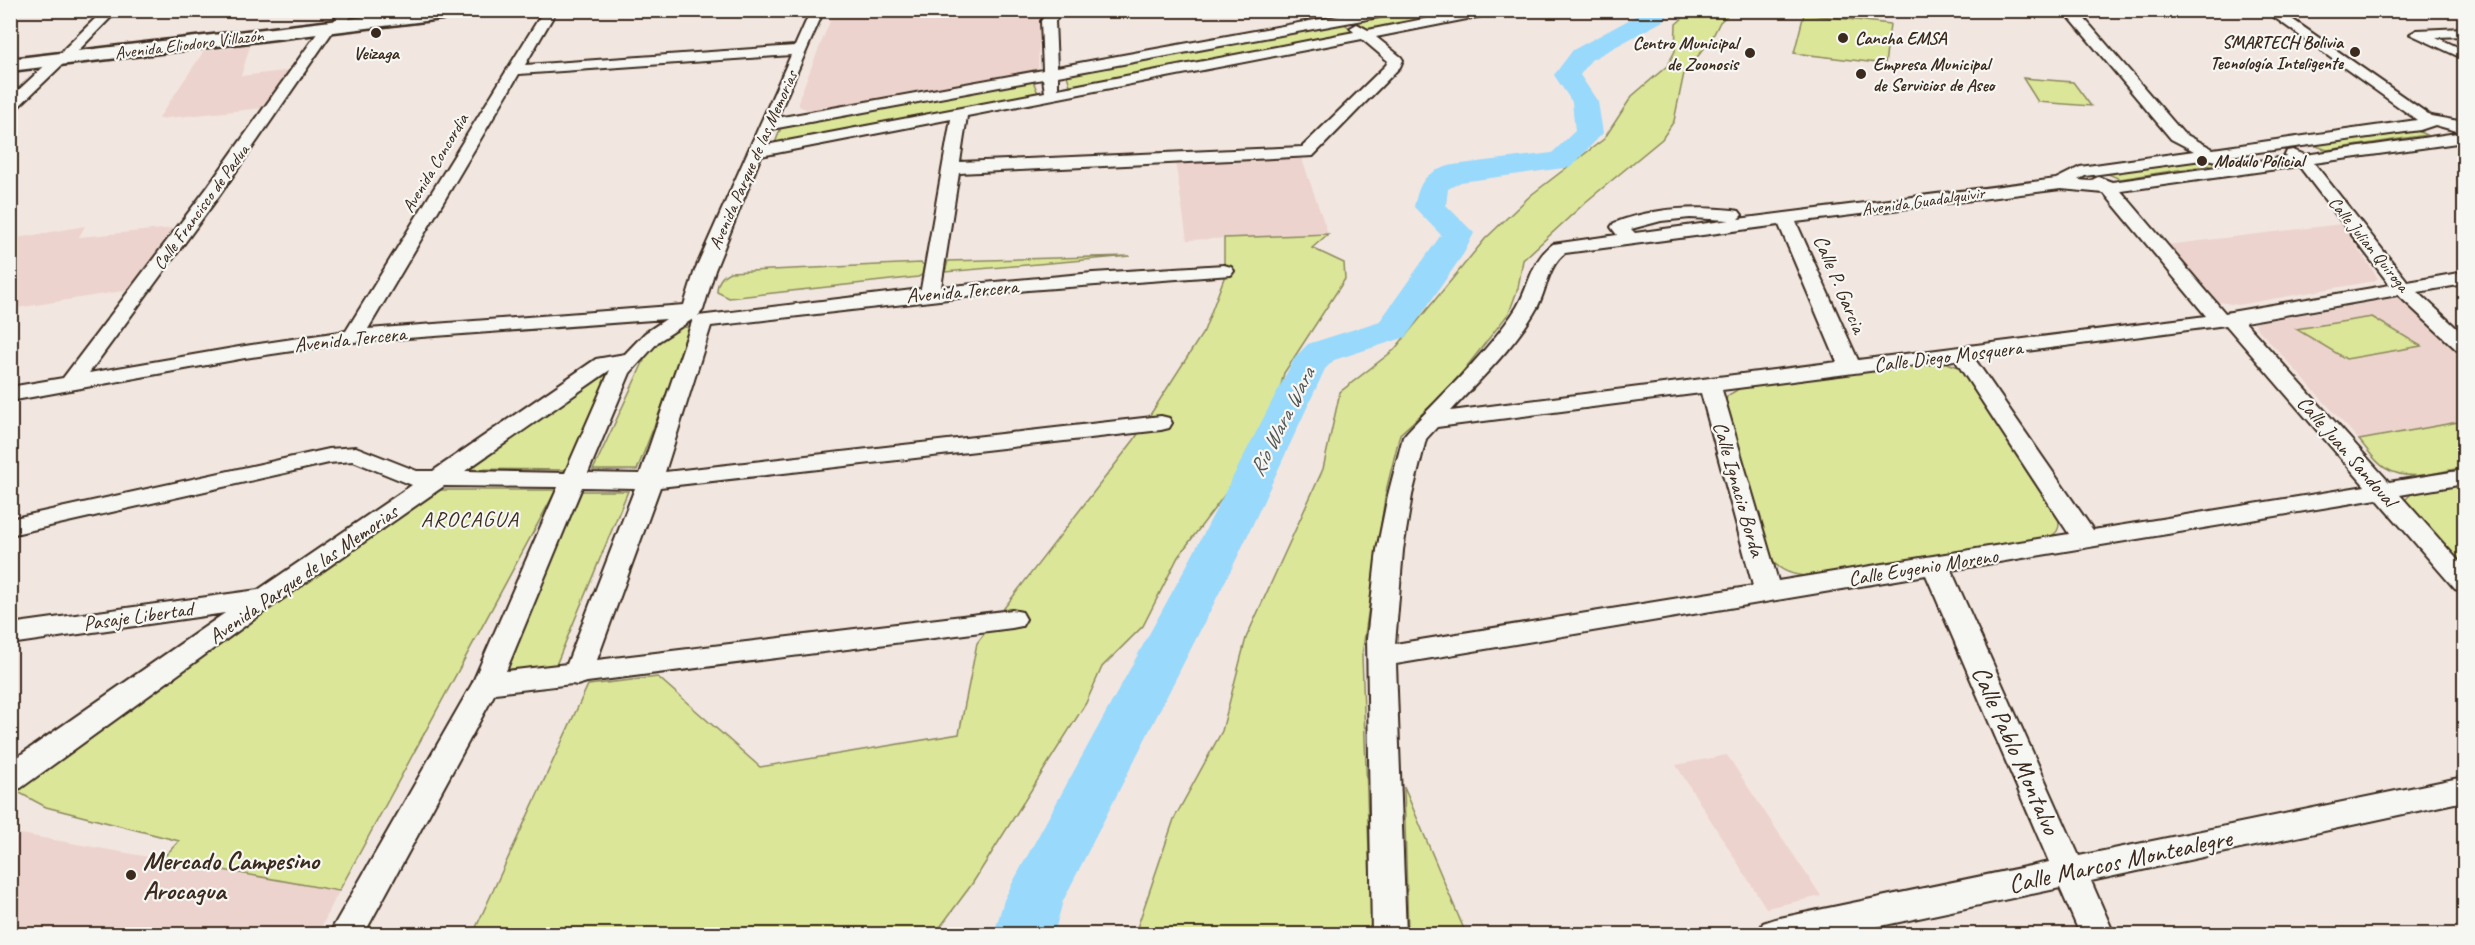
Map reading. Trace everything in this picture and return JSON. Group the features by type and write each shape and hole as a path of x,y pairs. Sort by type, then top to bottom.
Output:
{"highway":[{"name":"Avenida Eliodoro Villazón","path":"10,65 64,56 426,10"},
{"name":"Avenida Eliodoro Villazón","path":"339,20 475,10"},
{"name":"Avenida Eliodoro Villazón","path":"10,59 64,56"}],"street":[{"path":"10,107 112,10"},
{"name":"Avenida Concordia","path":"352,336 551,10"},
{"name":"Avenida Parque de las Memorias","path":"577,675 650,482 696,312 705,270 766,125 818,10"},
{"path":"1052,96 1049,74 1048,21 1051,15 1058,10"},
{"path":"766,125 1049,74 1342,15 1395,10"},
{"path":"755,152 1492,10"},
{"path":"2069,10 2177,136 2241,169"},
{"path":"2270,10 2424,123 2432,133 2462,135"},
{"path":"950,168 1307,152 1393,67 1396,60 1342,15"},
{"name":"Calle Francisco de Padua","path":"70,384 339,20"},
{"path":"2464,32 2417,34 2464,55"},
{"path":"514,70 801,50"},
{"path":"932,287 934,260 960,112"},
{"path":"2445,122 2464,119"},
{"path":"2445,122 2462,135"},
{"name":"Avenida Guadalquivir","path":"2061,184 2080,172 2424,123 2445,122"},
{"name":"Avenida Guadalquivir","path":"1429,421 1499,346 1527,307 1536,288 1539,274 1553,253 1560,248 2061,184 2109,188 2462,135"},
{"name":"Calle Julian Quiroga","path":"2273,145 2303,160 2403,289 2464,346"},
{"name":"Calle Juan Sandoval","path":"2080,172 2109,188 2464,584"},
{"name":"Calle P. Garcia","path":"1786,220 1850,367"},
{"name":"Avenida Tercera","path":"10,394 245,352 352,336 696,312 932,287 1167,266 1224,271"},
{"name":"Calle Diego Mosquera","path":"1429,421 1850,367 1962,355 2225,319 2464,278"},
{"path":"346,934 486,684 620,371 665,327 696,312"},
{"path":"1962,355 2087,541"},
{"name":"Avenida Parque de las Memorias","path":"10,779 265,598 604,364 616,360 629,360"},
{"name":"Calle Ignacio Borda","path":"1710,385 1768,592"},
{"path":"1389,934 1381,656 1390,550 1400,495 1415,437 1429,421"},
{"path":"10,527 329,456 356,454 413,478 650,482 1161,423"},
{"name":"Calle Eugenio Moreno","path":"1381,656 2464,477"},
{"name":"Calle Pablo Montalvo","path":"1935,565 2097,934"},
{"name":"Pasaje Libertad","path":"10,634 265,598"},
{"path":"486,684 577,675 1012,619"},
{"name":"Calle Marcos Montealegre","path":"1775,934 2464,789"}],"shaded area":[{"path":"834,11 1046,11 1040,17 1038,70 817,110 805,109 799,106 799,98"},
{"path":"250,46 241,76 293,70 264,108 158,119 204,51"},
{"path":"1291,156 1302,159 1328,234 1187,240 1175,161"},
{"path":"2341,224 2378,278 2374,281 2238,305 2219,302 2209,296 2166,245"},
{"path":"85,226 79,237 173,228 129,290 11,309 11,239"},
{"path":"2396,298 2416,307 2464,355 2464,421 2359,440 2255,326 2257,322"},
{"path":"1727,755 1821,896 1766,908 1676,765"},
{"name":"Mercado Campesino Arocagua","path":"21,834 339,891 318,934 11,934 11,842"}],"green space":[{"path":"1409,11 1472,11 1369,30 1355,21"},
{"path":"1691,11 1732,11 1720,22 1711,40 1684,73 1674,121 1662,139 1588,200 1523,260 1518,288 1509,313 1449,389 1400,434 1386,491 1362,655 1372,934 1135,934 1174,819 1222,731 1246,638 1323,469 1340,392 1394,350 1485,239 1531,195 1604,139 1632,96 1667,66 1675,51 1676,24"},
{"name":"Cancha EMSA","path":"1804,14 1890,24 1885,64 1794,53"},
{"path":"1343,23 1354,31 1350,35 1071,89 1067,75"},
{"path":"2023,78 2073,82 2091,106 2038,102"},
{"path":"1033,81 1038,93 775,143 782,125"},
{"path":"2415,130 2426,135 2327,150 2311,144"},
{"path":"2207,157 2223,163 2120,179 2106,173"},
{"path":"1328,234 1312,248 1344,263 1345,279 1284,373 1271,426 1235,481 1178,557 1143,626 1102,667 1086,703 972,884 935,934 473,934 588,685 658,677 760,767 959,734 977,643 1134,440 1204,331 1224,278 1224,238"},
{"path":"1130,256 945,272 948,261"},
{"path":"921,263 924,265 922,275 918,277 729,298 717,292 720,280 730,272"},
{"path":"2372,317 2421,346 2346,359 2296,329"},
{"path":"690,327 683,352 637,470 593,470 655,337 667,328"},
{"path":"623,359 567,470 465,469"},
{"path":"1942,361 1965,372 2059,519 2059,526 2055,533 2047,539 1815,576 1801,576 1776,565 1767,554 1725,405 1727,396 1742,387"},
{"path":"2464,421 2464,467 2424,475 2404,475 2385,468 2359,440"},
{"path":"2464,485 2464,568 2406,504 2406,499 2412,493"},
{"path":"437,490 556,490 339,891 162,859 179,841 46,807 14,790"},
{"path":"582,491 628,491 556,665 499,672"},
{"path":"1404,787 1466,934 1408,934"}],"waterway":[{"name":"Río Wara Wara","path":"1024,934 1034,900 1215,556 1308,365 1321,352 1393,329 1447,253 1458,233 1430,207 1434,185 1453,174 1561,161 1589,133 1585,102 1567,75 1582,55 1655,16 1661,10"}],"place":[{"name":"Veizaga","path":"376,33"},
{"name":"Cancha EMSA","path":"1843,38"},
{"name":"SMARTECH Bolivia Tecnología Inteligente","path":"2355,52"},
{"name":"Centro Municipal de Zoonosis","path":"1750,53"},
{"name":"Empresa Municipal de Servicios de Aseo","path":"1861,74"},
{"name":"Modulo Policial","path":"2202,161"},
{"name":"Mercado Campesino Arocagua","path":"131,875"}],"district":[{"name":"AROCAGUA","path":"470,519"}]}
